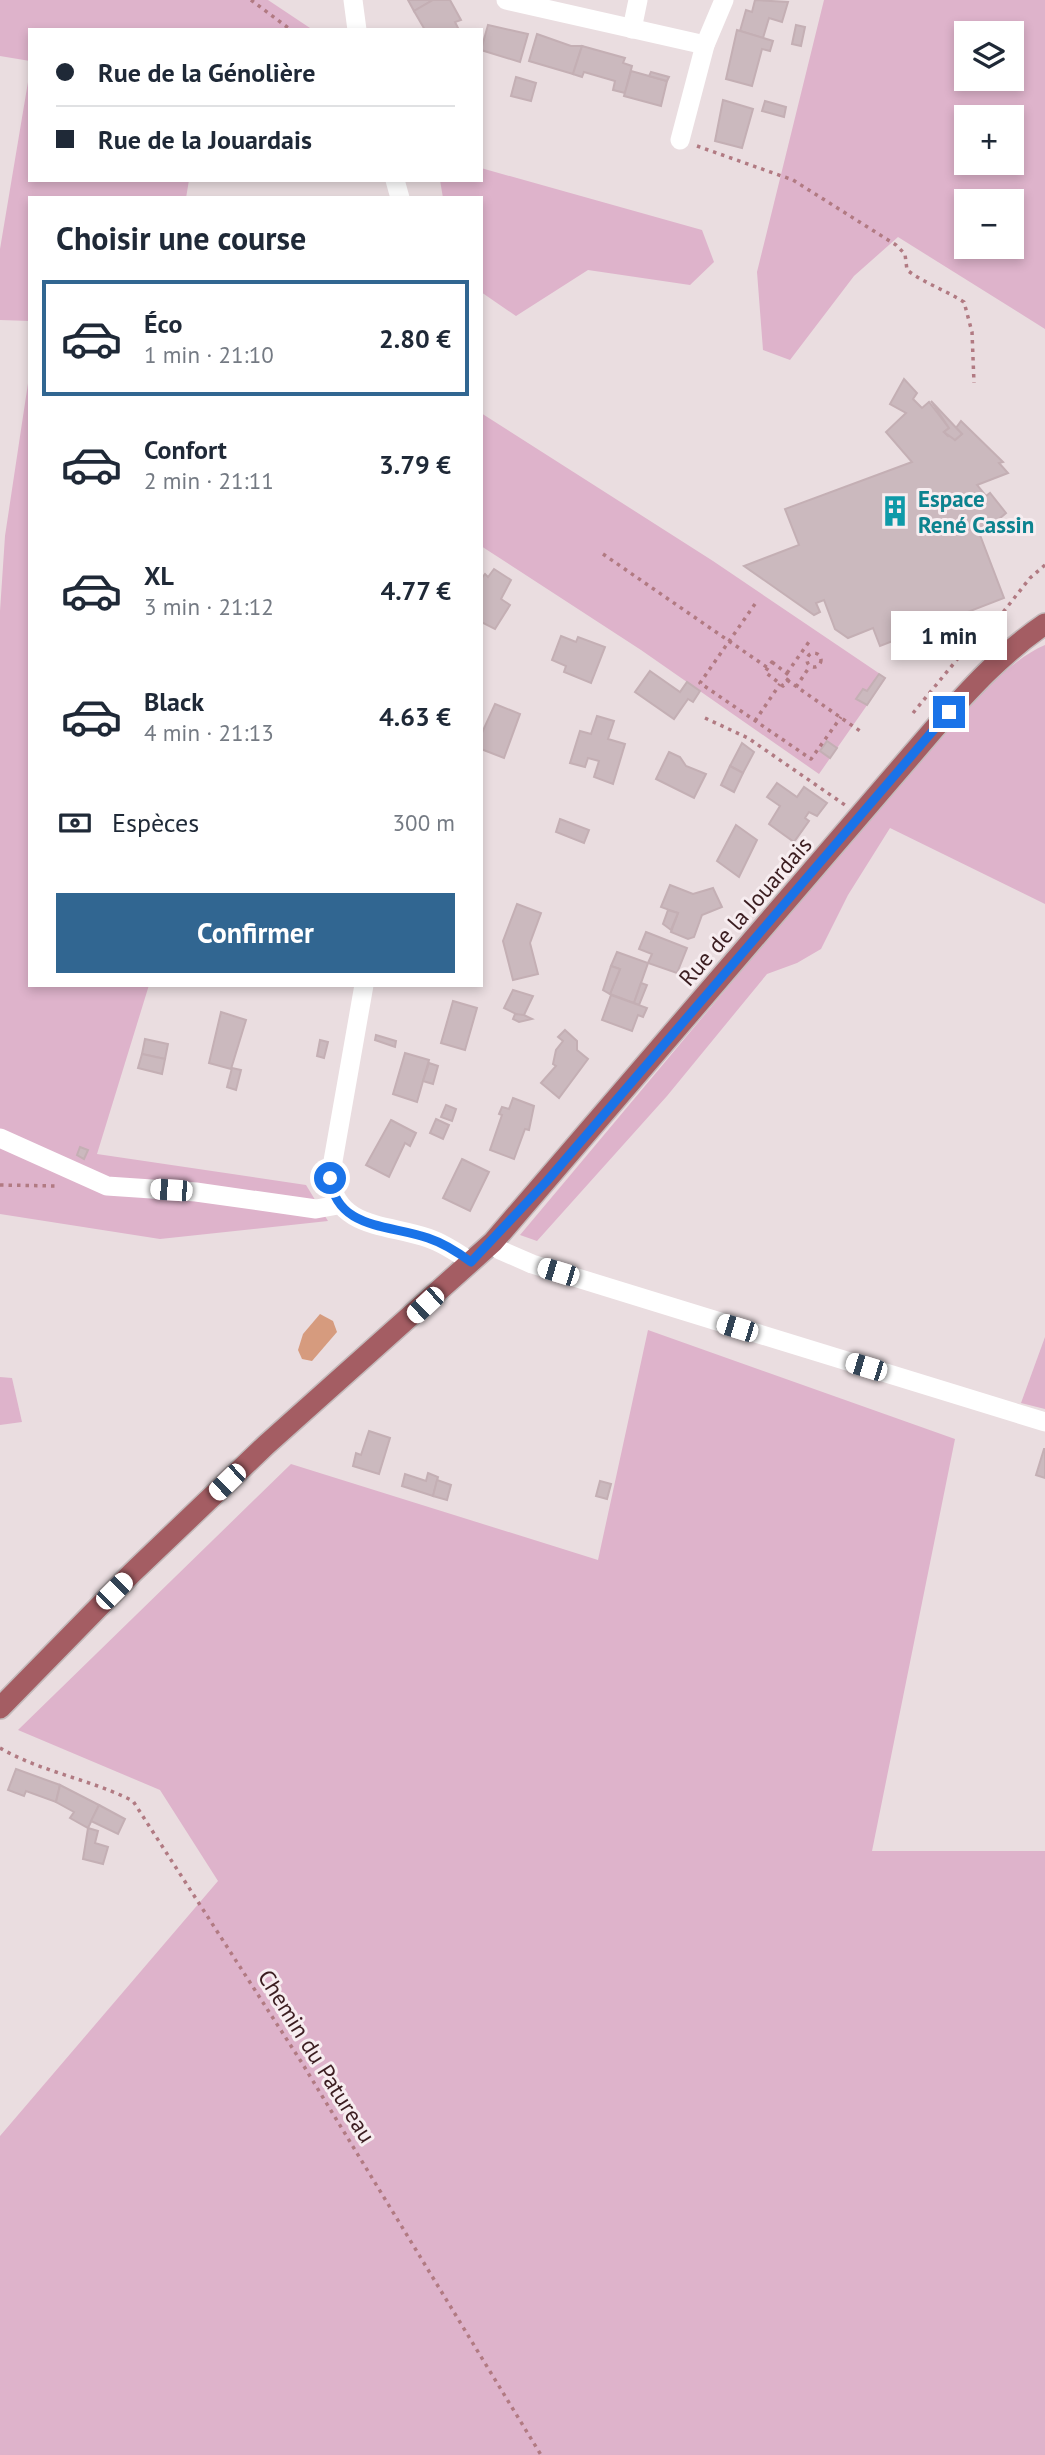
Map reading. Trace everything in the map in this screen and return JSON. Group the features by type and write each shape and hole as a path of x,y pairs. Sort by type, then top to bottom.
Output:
{"main road":[{"name":"Rue de la Jouardais","path":"0,1708 132,1573 265,1445 493,1242 978,680 1023,639 1045,624"}],"street":[{"path":"506,0 705,44"},
{"path":"632,29 638,0"},
{"path":"680,140 705,44 724,0"},
{"path":"353,1 357,28"},
{"path":"364,987 330,1178 332,1196 338,1205 356,1219 430,1238 471,1262"},
{"path":"0,1138 107,1186 196,1192 316,1209 338,1205"},
{"path":"493,1242 500,1250 532,1264 1045,1423"}],"path":[{"path":"251,0 289,28"},
{"path":"680,140 793,180 896,245 905,254 907,270 964,302 972,332 974,383"},
{"path":"603,554 768,668"},
{"path":"913,713 983,628 1004,611 1030,578 1045,565"},
{"path":"755,604 700,683 811,760 841,717"},
{"path":"787,673 811,639"},
{"path":"772,662 787,673 790,676 783,686 765,672 772,662"},
{"path":"796,687 810,666"},
{"path":"787,680 860,731"},
{"path":"755,721 780,684"},
{"path":"705,718 748,737 861,816"},
{"name":"Chemin du Patureau","path":"0,1748 16,1757 110,1789 133,1801 302,2063 541,2455"}],"shaded area":[{"path":"0,0 268,0 310,28 28,28 28,61 0,56"},
{"path":"824,0 1045,0 1045,329 898,237 854,276 790,360 763,350 757,272"},
{"path":"28,82 28,182 189,182 186,196 28,196 28,321 0,320 0,249"},
{"path":"483,169 702,230 714,262 690,285 588,270 516,316 483,293 483,196 443,196 440,182 483,182"},
{"path":"28,383 28,987 148,987 97,1154 306,1185 328,1221 160,1239 0,1214 0,611 5,536"},
{"path":"483,414 713,561 886,678 819,774 641,650 483,547"},
{"path":"1045,645 1045,904 890,828 848,895 821,949 797,963 767,974 667,1096 537,1241 520,1235 948,730 1006,670"},
{"path":"320,1314 333,1321 337,1332 312,1361 302,1359 298,1350 303,1334"},
{"path":"648,1330 955,1439 872,1851 1045,1851 1045,2455 0,2455 0,2136 218,1881 160,1790 18,1730 291,1464 598,1560"},
{"path":"1045,1337 1045,1409 1021,1403"},
{"path":"0,1377 12,1378 22,1422 0,1425"}],"building":[{"path":"408,0 433,0 414,11"},
{"path":"433,0 450,0 461,20 455,22 458,28 424,28 414,11"},
{"path":"755,0 788,2 782,22 769,18 763,38 740,31 746,10 752,12"},
{"path":"488,25 528,34 520,62 483,51"},
{"path":"796,25 805,27 801,46 792,44"},
{"path":"737,30 773,41 770,51 762,49 752,86 726,79"},
{"path":"537,34 571,46 582,46 573,74 529,61"},
{"path":"582,46 625,58 623,63 632,66 625,93 613,90 615,81 584,72 582,77 573,74"},
{"path":"631,71 667,81 661,106 624,96"},
{"path":"651,72 669,77 667,81 649,76"},
{"path":"516,77 536,83 531,101 511,96"},
{"path":"723,100 753,109 742,148 715,141"},
{"path":"765,101 786,107 784,117 762,111"},
{"name":"Espace René Cassin","path":"904,379 917,393 913,399 922,408 929,402 949,428 944,432 948,436 950,434 955,440 962,434 956,428 961,421 1003,462 999,463 1008,473 977,485 986,496 990,493 1006,513 980,535 1004,598 880,646 873,628 848,638 835,629 824,600 816,603 820,612 814,615 744,566 799,545 785,509 912,462 886,432 906,413 890,404"},
{"path":"931,401 962,434 955,440 944,432 949,428"},
{"path":"494,569 511,580 501,599 510,605 495,629 483,623 483,576 485,574 488,577"},
{"path":"561,636 576,642 578,637 605,647 591,683 564,672 566,666 552,660"},
{"path":"650,671 680,692 687,682 700,691 693,702 688,699 674,719 635,692"},
{"path":"879,674 885,678 867,705 856,699 863,689 867,691"},
{"path":"495,704 520,714 504,758 483,750 483,731"},
{"path":"597,716 614,721 608,739 625,744 613,784 594,777 599,761 588,758 585,767 570,763 580,731 591,734"},
{"path":"827,741 837,748 830,758 820,751"},
{"path":"742,743 754,752 743,773 730,766"},
{"path":"669,752 680,757 686,766 706,774 694,798 656,779"},
{"path":"730,766 743,773 734,792 721,785"},
{"path":"777,783 797,797 804,787 827,803 817,816 809,812 805,818 809,821 794,842 769,824 780,806 767,797"},
{"path":"560,819 589,830 584,843 556,832"},
{"path":"736,825 757,840 739,877 717,861"},
{"path":"670,885 693,894 713,888 722,907 702,915 694,937 688,939 671,932 678,913 661,907"},
{"path":"517,904 541,913 530,943 538,974 513,980 503,941"},
{"path":"668,910 678,913 671,930 663,924"},
{"path":"646,932 687,948 677,973 648,963 652,954 639,949"},
{"path":"617,952 648,963 634,1003 610,994 620,969 611,966"},
{"path":"611,966 620,969 610,994 603,990"},
{"path":"641,983 647,985 639,1005 634,1003"},
{"path":"513,990 533,996 524,1015 520,1016 504,1008"},
{"path":"611,995 647,1008 643,1017 638,1015 632,1031 602,1020"},
{"path":"453,1001 477,1008 465,1050 441,1043"},
{"path":"221,1012 246,1020 231,1069 209,1063"},
{"path":"515,1014 532,1019 519,1022 513,1019"},
{"path":"565,1030 577,1041 577,1050 588,1059 559,1098 541,1083 556,1066 553,1064 556,1050 563,1041 558,1037"},
{"path":"376,1035 396,1041 395,1047 375,1040"},
{"path":"145,1039 168,1044 165,1059 142,1054"},
{"path":"320,1040 328,1042 324,1058 317,1056"},
{"path":"405,1053 429,1060 417,1102 393,1094"},
{"path":"142,1054 165,1059 162,1074 138,1068"},
{"path":"429,1063 438,1066 433,1084 423,1081"},
{"path":"232,1068 241,1070 236,1090 227,1087"},
{"path":"513,1098 534,1106 529,1130 525,1129 514,1159 490,1150 502,1115 499,1114 502,1107 509,1109"},
{"path":"446,1105 456,1109 452,1121 441,1117"},
{"path":"436,1119 449,1125 443,1139 430,1133"},
{"path":"391,1120 416,1133 410,1146 405,1143 389,1177 366,1165"},
{"path":"80,1147 88,1150 84,1159 77,1155"},
{"path":"462,1159 489,1172 470,1211 443,1198"},
{"path":"369,1431 390,1438 379,1474 353,1466 356,1453 361,1455"},
{"path":"1045,1449 1045,1478 1036,1475"},
{"path":"428,1473 438,1477 433,1496 402,1486 405,1474 426,1481"},
{"path":"437,1480 451,1485 447,1500 433,1496"},
{"path":"600,1481 611,1484 607,1499 596,1496"},
{"path":"16,1769 60,1785 56,1802 26,1791 24,1796 8,1790"},
{"path":"60,1785 99,1805 88,1828 70,1818 74,1812 56,1802"},
{"path":"99,1805 125,1819 118,1834 91,1821"},
{"path":"88,1828 98,1831 95,1843 108,1847 103,1864 83,1859"}],"place":[{"name":"Espace René Cassin","path":"895,511"}],"route":[{"path":"330,1178 332,1196 338,1205 356,1219 430,1238 471,1262 493,1242 547,1181 949,712"}]}
